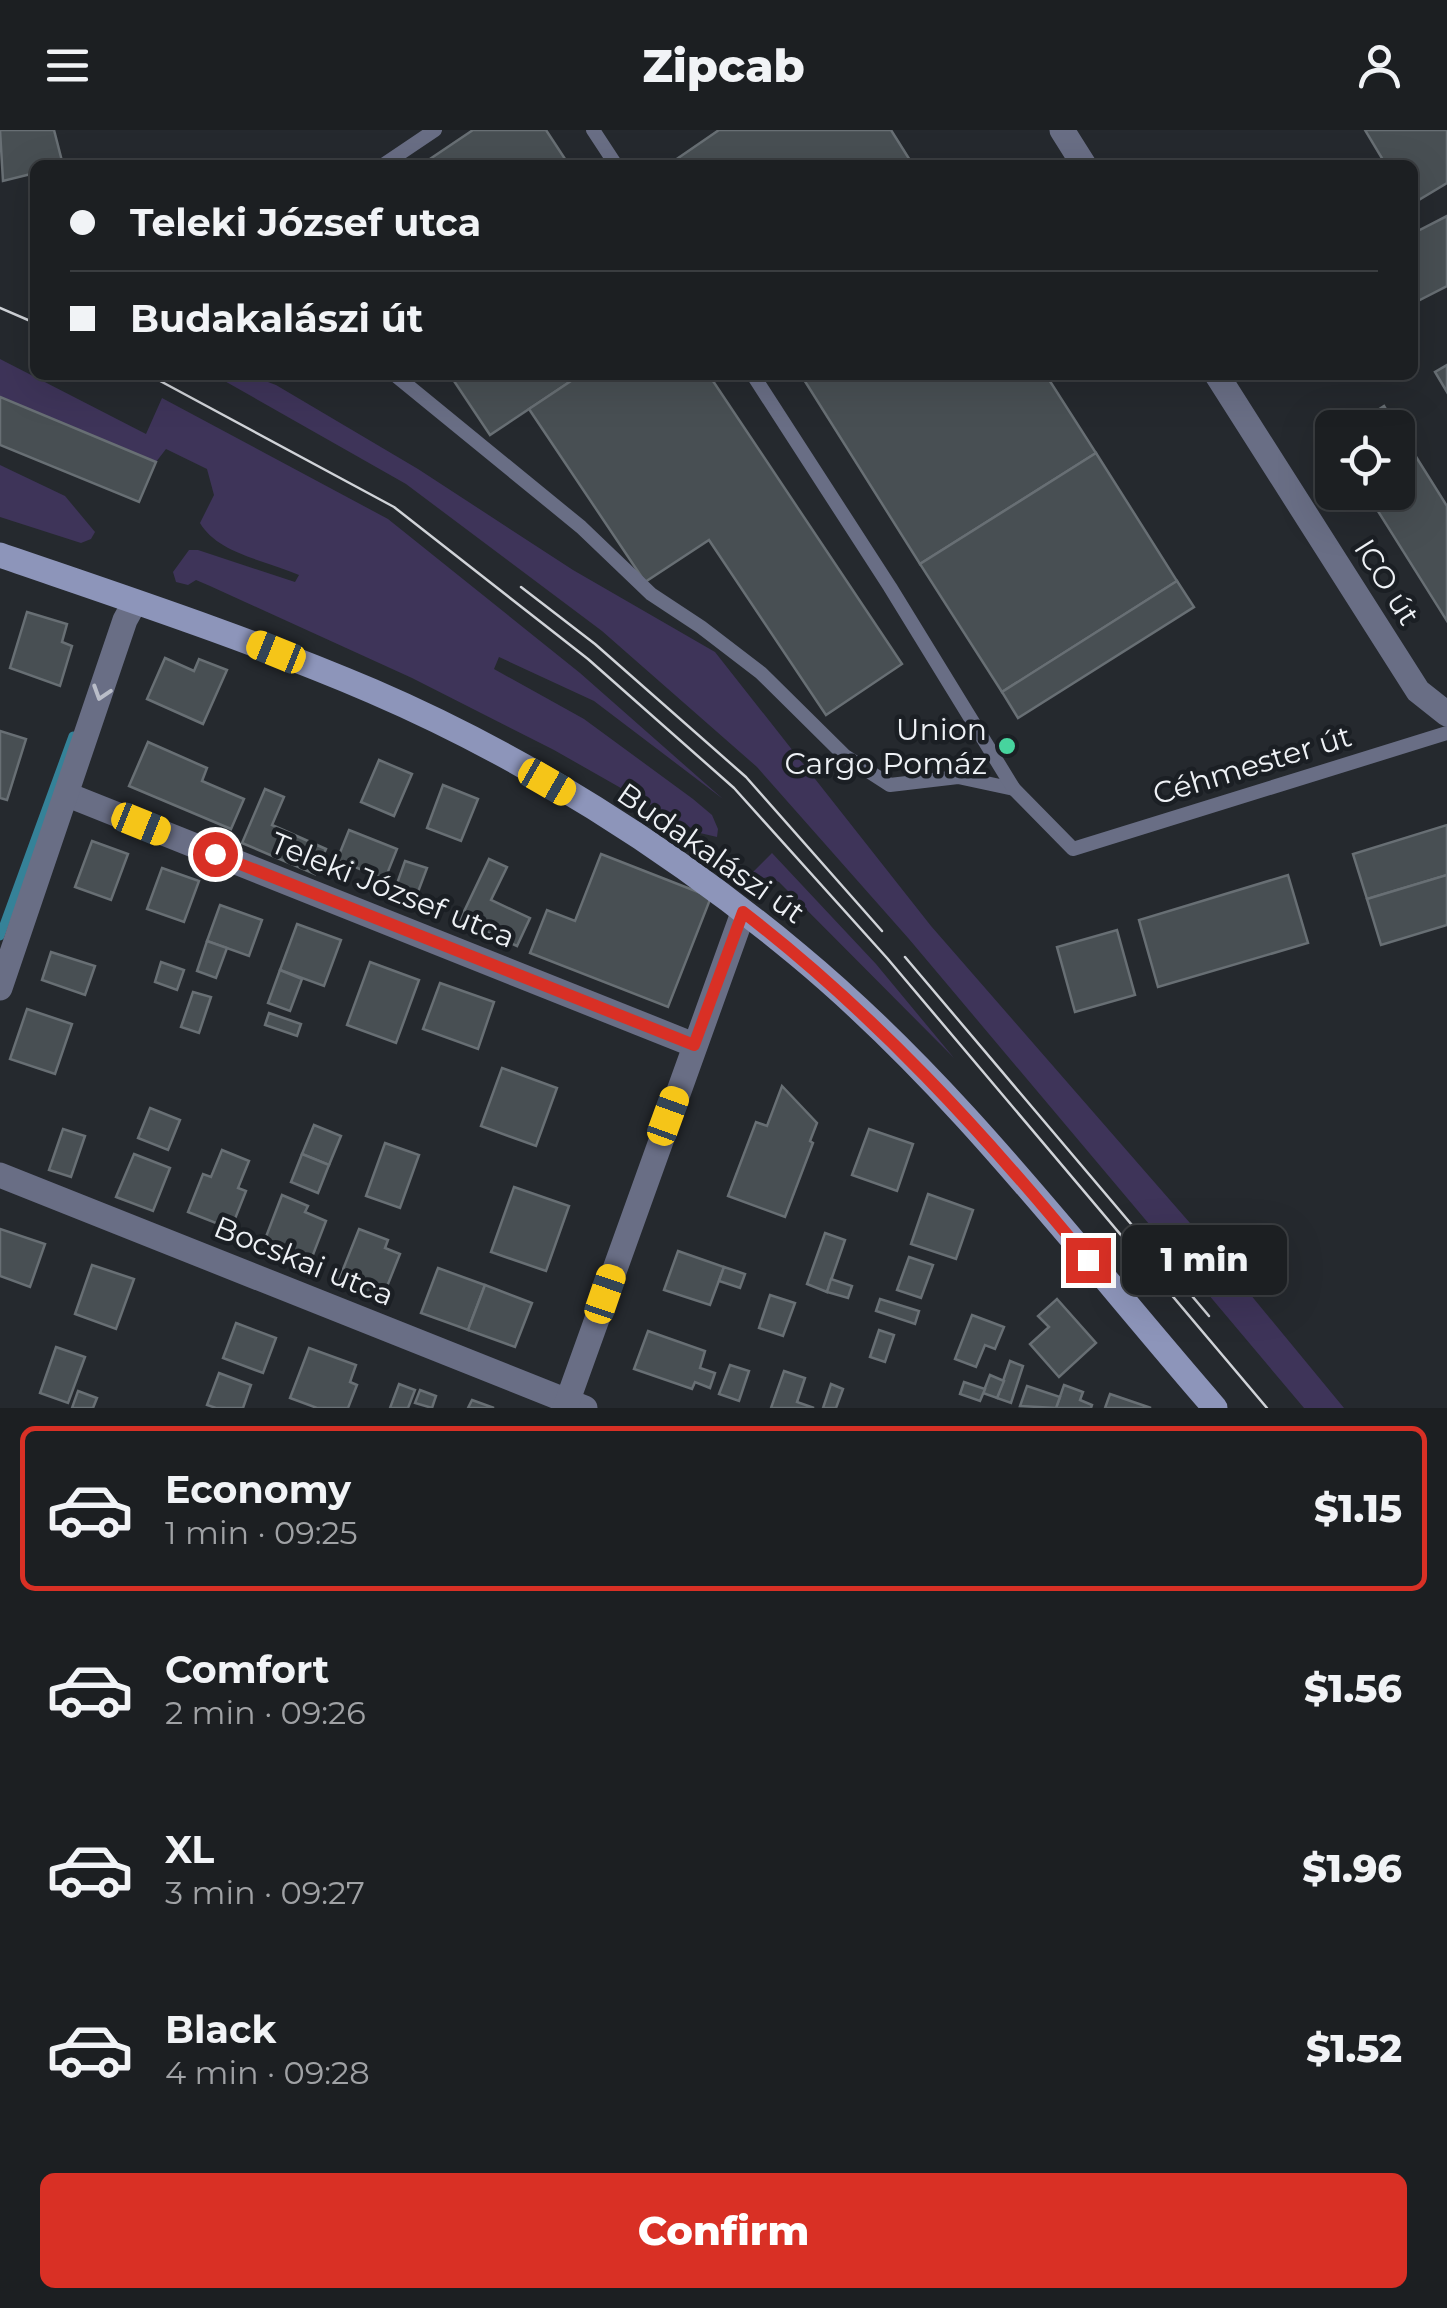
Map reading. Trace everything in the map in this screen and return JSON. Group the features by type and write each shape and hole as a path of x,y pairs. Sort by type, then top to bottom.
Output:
{"main road":[{"name":"Budakalászi út","path":"0,554 245,639 403,705 599,812 743,912 836,989 944,1094 1214,1408"}],"street":[{"path":"1062,130 1081,160"},
{"name":"ICO út","path":"1220,380 1418,691 1447,714"},
{"path":"0,988 125,620 135,602"},
{"name":"Teleki József utca","path":"68,795 694,1045"},
{"path":"572,1406 743,912"},
{"name":"Bocskai utca","path":"0,1175 572,1406"}],"lane":[{"path":"390,160 435,130"},
{"path":"593,130 613,160"},
{"path":"401,380 581,527 651,594 701,626 761,673 845,756 890,786 958,777 1014,789"},
{"path":"755,380 890,587 1014,789"},
{"name":"Céhmester út","path":"1014,789 1073,849 1447,733"}],"shaded area":[{"path":"0,359 30,374 30,380 41,380 146,434 162,398 388,519 580,673 723,799 594,701 499,657 494,669 584,719 693,799 712,815 717,837 700,833 554,750 412,678 196,580 188,585 176,582 173,572 189,550 295,582 299,575 231,549 208,534 200,523 214,495 207,469 166,449 156,462 0,397"},
{"path":"223,380 262,380 276,385 418,469 573,570 715,652 931,926 1217,1254 1344,1408 1304,1408 909,939 757,767 602,631 406,484"},
{"path":"0,465 65,496 95,532 91,539 81,543 0,517"},
{"path":"772,853 876,964 954,1058 779,882 768,877 755,880 750,875"}],"building":[{"path":"0,130 54,130 62,160 30,160 30,174 3,181"},
{"path":"473,130 546,130 566,160 428,160"},
{"path":"719,130 891,130 910,160 675,160"},
{"path":"1365,130 1447,130 1447,183 1418,200 1418,160 1383,160"},
{"path":"1447,216 1447,286 1418,301 1418,231"},
{"path":"1447,365 1447,392 1435,372"},
{"path":"453,380 572,380 490,435"},
{"path":"572,380 712,380 902,664 826,715 709,540 645,582 529,409"},
{"path":"804,380 1049,380 1096,453 920,564"},
{"path":"0,397 156,462 139,502 0,445"},
{"path":"1096,453 1177,581 1002,692 920,564"},
{"path":"1415,455 1447,506 1447,621 1377,510 1415,510"},
{"path":"1177,581 1194,607 1018,718 1002,692"},
{"path":"27,612 67,624 62,642 72,646 60,686 10,668"},
{"path":"165,658 194,671 199,659 227,670 203,724 147,699"},
{"path":"0,731 26,739 7,800 0,798"},
{"path":"148,742 207,768 202,781 244,799 231,829 129,786"},
{"path":"379,760 412,774 394,816 361,802"},
{"path":"443,785 478,799 461,841 427,828"},
{"path":"265,789 284,797 272,825 326,849 315,874 242,843"},
{"path":"1447,825 1447,875 1367,899 1353,854"},
{"path":"349,830 397,849 385,879 337,860"},
{"path":"92,841 128,854 111,900 75,887"},
{"path":"601,854 711,897 668,1007 530,953 547,910 575,921"},
{"path":"489,859 507,867 491,900 530,918 517,946 460,920"},
{"path":"405,861 427,868 415,900 394,892"},
{"path":"162,868 199,881 184,922 147,909"},
{"path":"1288,875 1308,943 1158,987 1139,920"},
{"path":"1447,875 1447,925 1381,945 1367,899"},
{"path":"220,905 262,920 249,956 207,941"},
{"path":"297,924 341,940 324,986 280,970"},
{"path":"1117,930 1135,995 1075,1012 1057,947"},
{"path":"207,941 227,948 216,978 197,971"},
{"path":"51,952 95,966 85,995 42,980"},
{"path":"161,962 184,970 177,990 155,982"},
{"path":"370,962 419,980 396,1043 347,1025"},
{"path":"280,970 302,979 290,1011 268,1003"},
{"path":"440,983 494,1002 478,1049 423,1029"},
{"path":"193,992 211,997 199,1033 181,1027"},
{"path":"27,1009 72,1024 55,1074 10,1059"},
{"path":"269,1013 301,1024 297,1036 265,1025"},
{"path":"502,1068 557,1088 536,1146 481,1126"},
{"path":"782,1086 817,1123 785,1217 728,1196 756,1122 767,1126"},
{"path":"150,1108 180,1120 168,1150 138,1138"},
{"path":"314,1125 341,1136 329,1165 302,1154"},
{"path":"63,1129 85,1136 71,1177 49,1170"},
{"path":"869,1129 913,1144 897,1191 852,1175"},
{"path":"385,1143 419,1155 400,1208 366,1196"},
{"path":"222,1150 249,1161 238,1188 246,1191 231,1229 188,1212 203,1174 211,1177"},
{"path":"134,1154 170,1168 153,1211 116,1197"},
{"path":"302,1154 329,1165 318,1193 291,1182"},
{"path":"514,1187 569,1206 546,1271 491,1252"},
{"path":"928,1194 973,1210 956,1259 911,1244"},
{"path":"282,1195 308,1206 305,1212 326,1221 311,1260 264,1242"},
{"path":"0,1229 45,1244 30,1287 0,1276"},
{"path":"359,1229 388,1240 385,1248 400,1254 382,1299 338,1282"},
{"path":"825,1233 845,1240 827,1292 807,1284"},
{"path":"678,1251 724,1267 710,1305 664,1290"},
{"path":"909,1257 933,1265 921,1298 897,1290"},
{"path":"92,1265 134,1279 116,1329 75,1314"},
{"path":"724,1267 745,1274 740,1288 719,1281"},
{"path":"438,1268 485,1285 468,1330 421,1313"},
{"path":"831,1279 852,1286 848,1298 827,1292"},
{"path":"485,1285 532,1303 515,1347 468,1330"},
{"path":"770,1295 795,1303 783,1336 759,1328"},
{"path":"880,1299 919,1311 915,1324 876,1311"},
{"path":"1057,1299 1096,1343 1059,1377 1030,1344 1049,1327 1038,1316"},
{"path":"972,1315 1004,1327 995,1349 985,1345 976,1367 955,1359"},
{"path":"236,1323 276,1338 263,1373 223,1358"},
{"path":"879,1330 894,1335 885,1362 870,1357"},
{"path":"648,1331 705,1351 700,1368 715,1373 710,1388 695,1382 692,1389 634,1369"},
{"path":"56,1347 85,1357 68,1403 40,1393"},
{"path":"309,1348 356,1365 350,1382 357,1385 348,1408 317,1408 290,1398"},
{"path":"1010,1361 1023,1366 1011,1403 997,1398"},
{"path":"730,1365 749,1371 739,1401 719,1394"},
{"path":"784,1371 805,1378 797,1402 814,1408 771,1408"},
{"path":"219,1373 251,1385 243,1408 207,1405"},
{"path":"990,1375 1004,1381 997,1398 983,1393"},
{"path":"964,1382 985,1389 980,1401 960,1394"},
{"path":"399,1384 415,1390 408,1408 390,1408"},
{"path":"831,1384 843,1389 836,1408 823,1408"},
{"path":"1064,1385 1083,1392 1080,1400 1092,1405 1091,1408 1056,1408"},
{"path":"1027,1386 1060,1397 1056,1408 1020,1406"},
{"path":"420,1390 436,1396 432,1408 415,1403"},
{"path":"78,1391 97,1398 93,1408 72,1408"},
{"path":"1110,1394 1151,1408 1105,1408"},
{"path":"472,1400 494,1408 468,1408"}],"waterway":[{"path":"0,936 73,736"}],"tram line":[{"path":"0,308 30,321"},
{"path":"158,380 394,507 588,659 734,788 887,958 1267,1408"},
{"path":"521,587 595,644 746,777 882,931"},
{"path":"905,957 1209,1316"}],"place":[{"name":"Union Cargo Pomáz","path":"1007,746"}],"route":[{"path":"215,854 694,1045 743,912 824,978 921,1070 1013,1170 1088,1260"}]}
